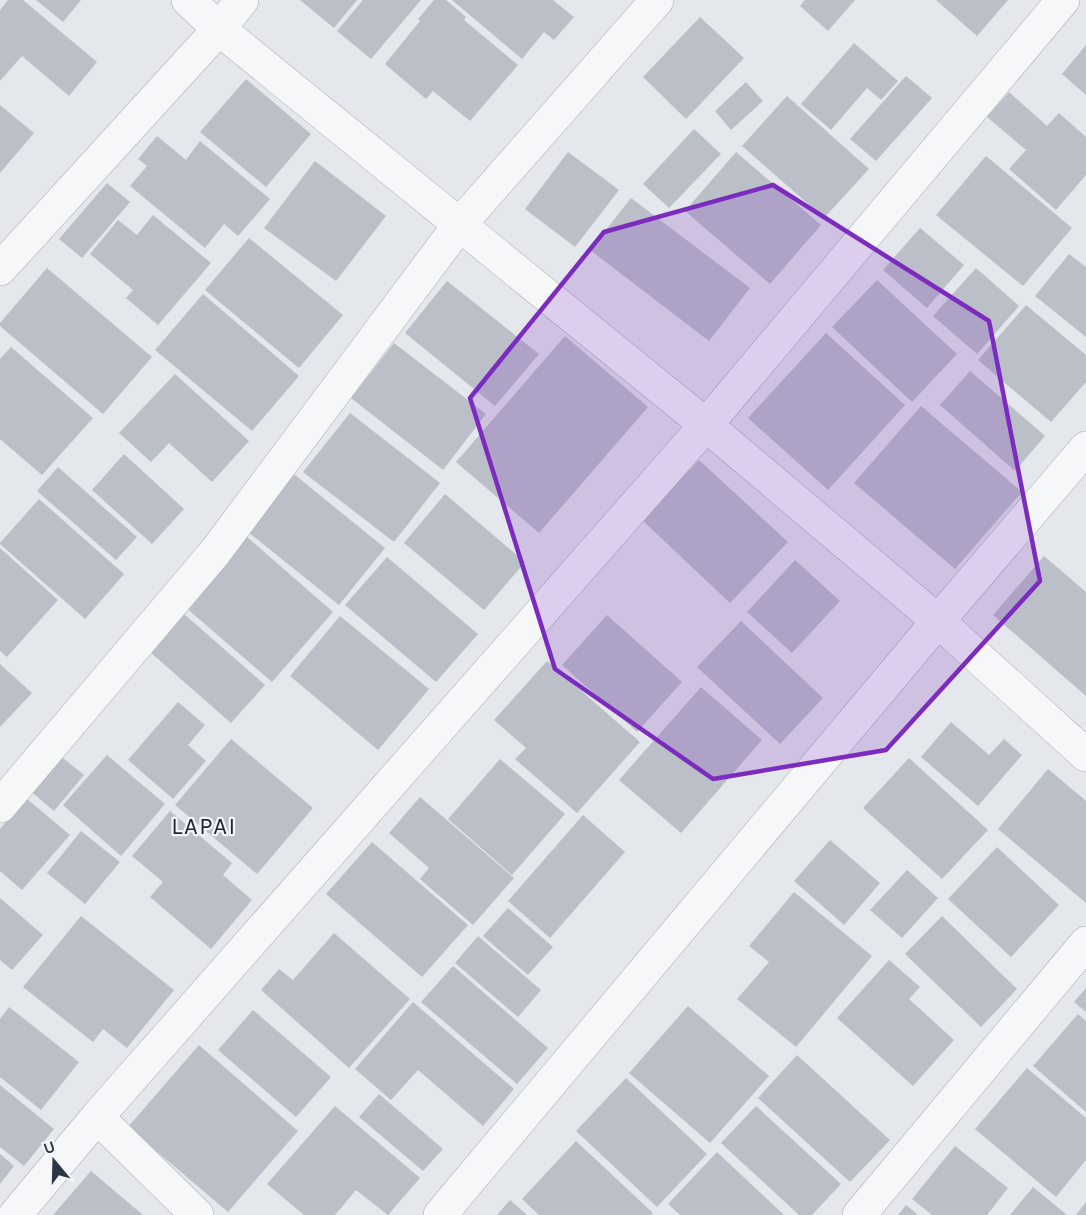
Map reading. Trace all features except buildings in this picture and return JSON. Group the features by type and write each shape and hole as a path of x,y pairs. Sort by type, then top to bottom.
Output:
{"street":[{"path":"188,0 219,28 706,425 938,621 1086,755"},
{"path":"0,269 242,0"},
{"path":"0,806 216,551 460,224 657,0"},
{"path":"15,1215 97,1117 706,425 1063,0"},
{"path":"440,1215 1086,448"},
{"path":"859,1215 1086,943"},
{"path":"97,1117 197,1215"}],"highlighted area":[{"path":"773,185 989,321 1040,581 886,750 713,779 555,669 470,398 604,232"}],"district":[{"name":"LAPAI","path":"204,826"}]}
